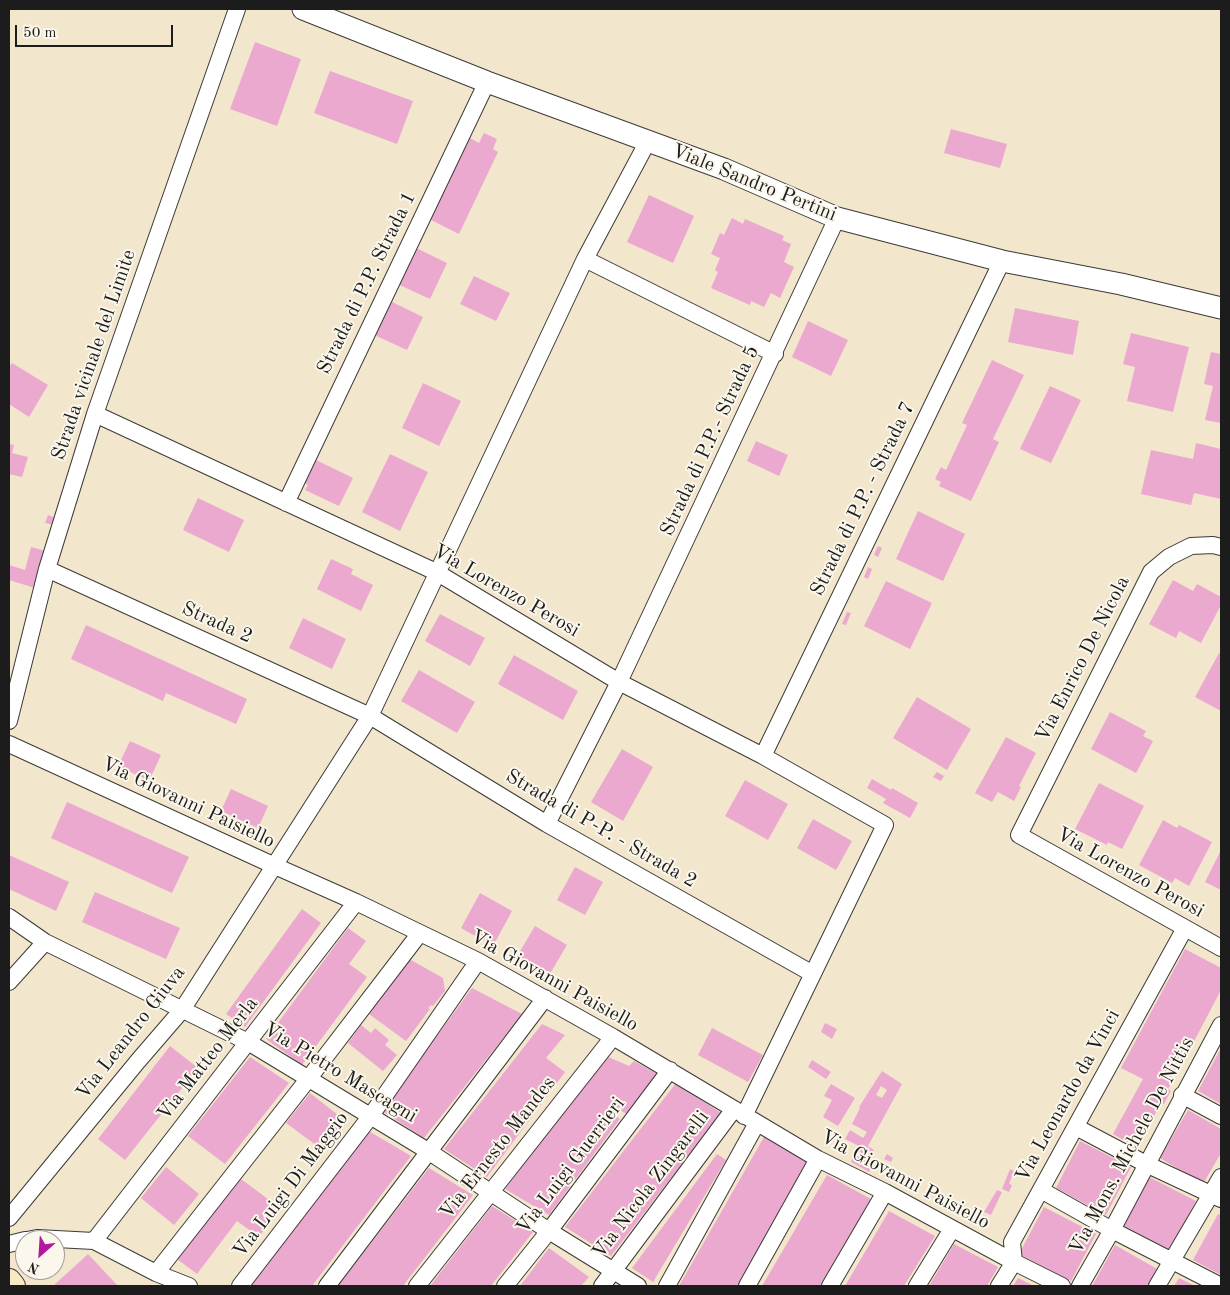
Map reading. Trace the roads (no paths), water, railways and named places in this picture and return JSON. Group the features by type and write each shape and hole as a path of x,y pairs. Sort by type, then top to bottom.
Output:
{"main road":[{"path":"9,1281 13,1286"}],"street":[{"name":"Strada vicinale del Limite","path":"9,721 48,569 94,414 237,9"},
{"name":"Viale Sandro Pertini","path":"303,9 487,82 724,169 837,218 1002,262 1121,284 1221,308"},
{"name":"Strada di P.P. Strada 1","path":"286,503 487,82"},
{"name":"Via Leandro Giuva","path":"9,1218 182,1010 370,716 436,572 585,259 648,141"},
{"name":"Strada di P.P.- Strada 5","path":"547,824 619,682 775,354 837,218"},
{"path":"585,259 775,354"},
{"name":"Strada di P.P. - Strada 7","path":"763,756 1002,262"},
{"name":"Via Lorenzo Perosi","path":"94,414 436,572 619,682 763,756 885,824 813,974"},
{"name":"Via Enrico De Nicola","path":"1019,835 1151,572 1169,557 1191,546 1213,545 1221,547"},
{"name":"Strada 2","path":"48,569 370,716"},
{"name":"Strada di P-P. - Strada 2","path":"370,716 547,824 813,974"},
{"name":"Via Giovanni Paisiello","path":"9,744 356,902 478,961 670,1070 818,1159 885,1192 1062,1286"},
{"name":"Via Lorenzo Perosi","path":"1019,835 1221,948"},
{"name":"Via Matteo Merla","path":"94,1242 356,902"},
{"name":"Via Pietro Mascagni","path":"9,917 45,942 248,1042 428,1151 549,1231 638,1286"},
{"name":"Via Leonardo da Vinci","path":"1014,1262 1012,1242 1185,928"},
{"path":"156,1273 420,933"},
{"path":"9,982 45,942"},
{"name":"Via Luigi Di Maggio","path":"240,1286 370,1116 478,961"},
{"path":"666,1286 813,974"},
{"path":"327,1286 545,998"},
{"name":"Via Mons. Michele De Nittis","path":"1080,1286 1220,1029"},
{"name":"Via Ernesto Mandes","path":"417,1286 613,1037"},
{"name":"Via Luigi Guerrieri","path":"505,1286 549,1231 670,1070"},
{"path":"1182,1096 1221,1116"},
{"name":"Via Nicola Zingarelli","path":"602,1286 745,1116"},
{"path":"1076,1127 1146,1164 1217,1196"},
{"path":"747,1286 818,1159"},
{"path":"1157,1286 1217,1196 1221,1176"},
{"path":"1041,1190 1112,1230 1221,1286"},
{"path":"830,1286 885,1192"},
{"path":"918,1286 952,1229"},
{"path":"65,1240 94,1242 156,1273 189,1286"},
{"path":"999,1286 1014,1262"}]}
